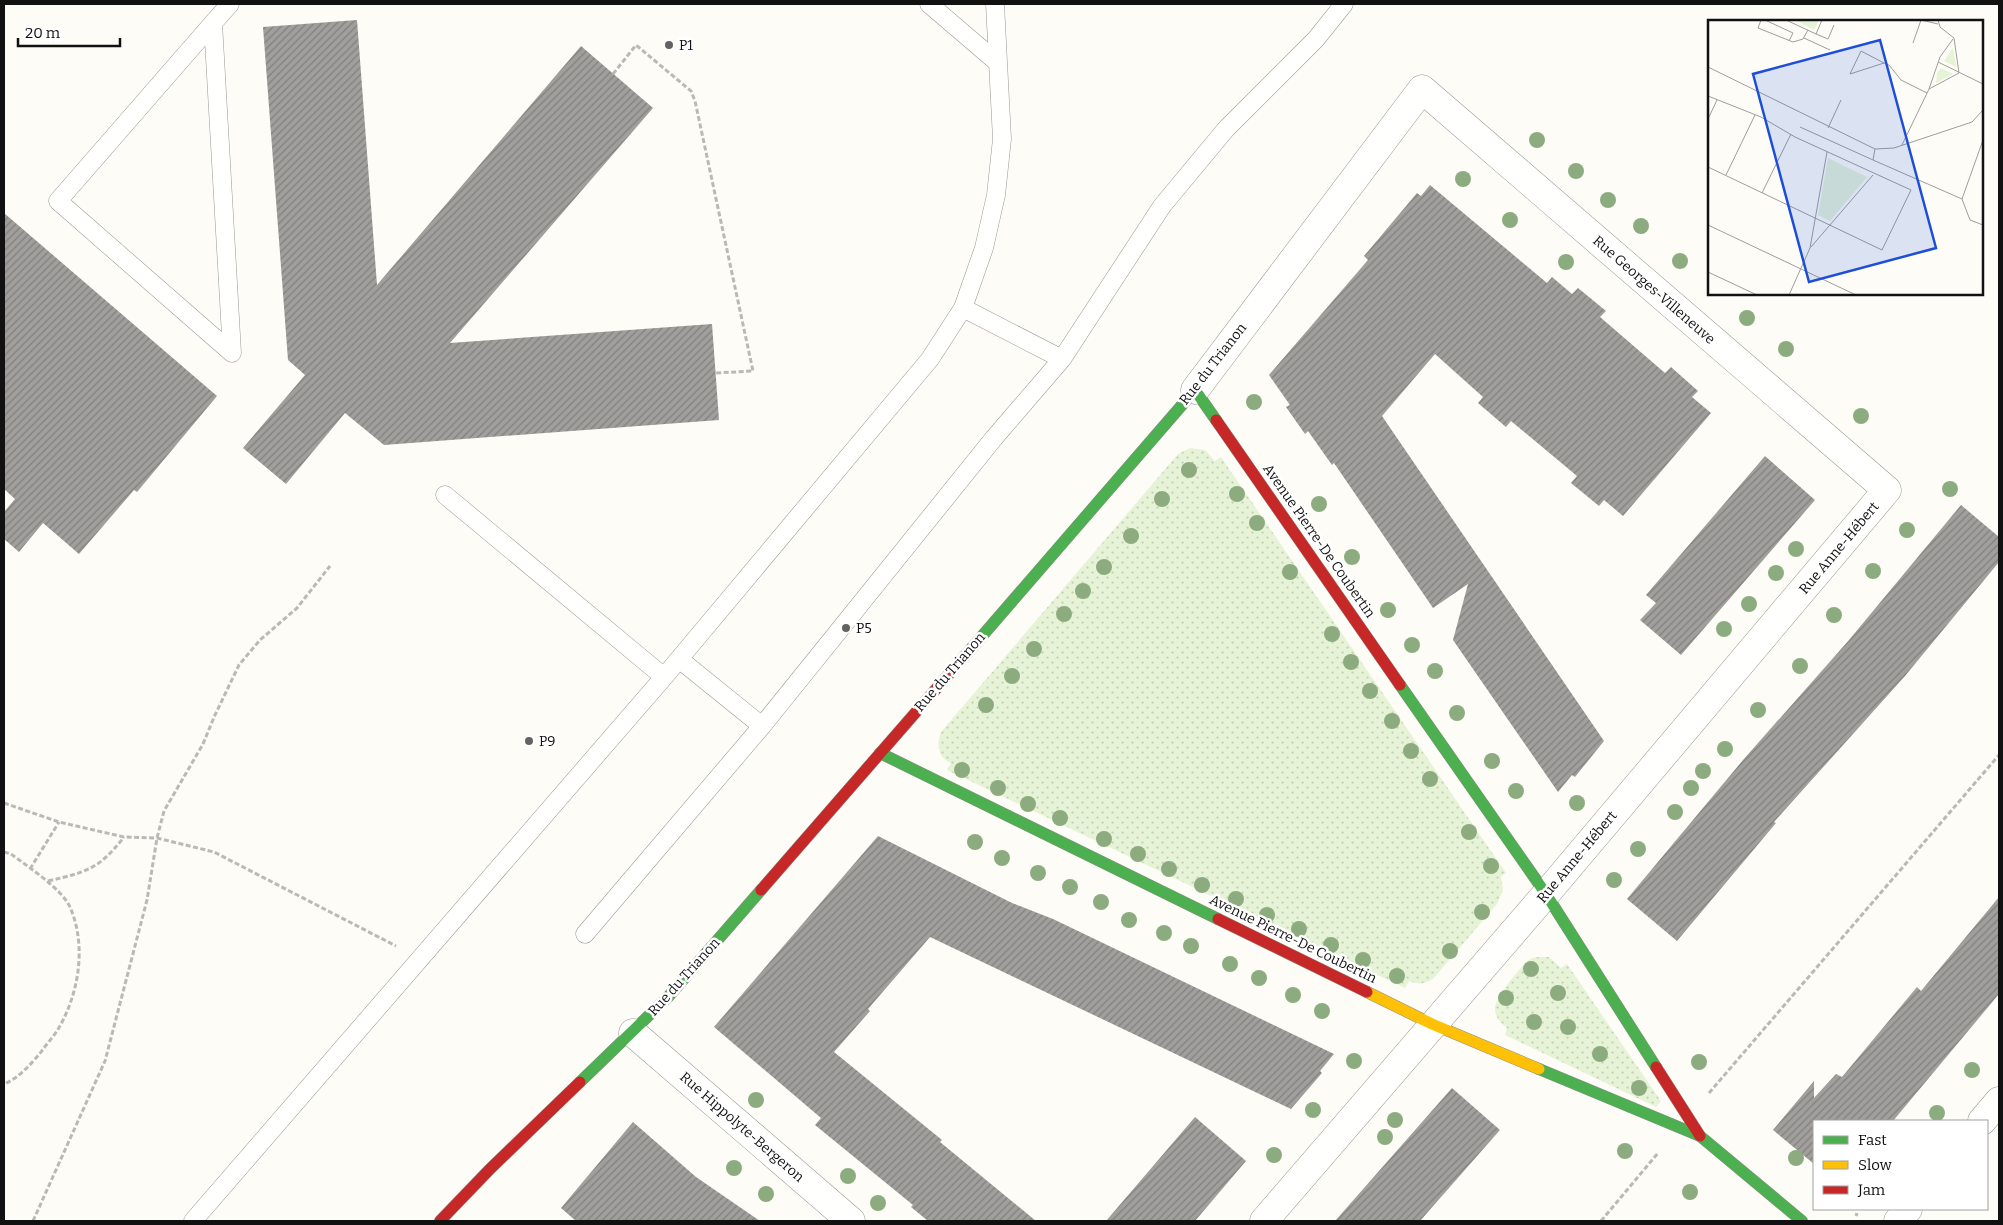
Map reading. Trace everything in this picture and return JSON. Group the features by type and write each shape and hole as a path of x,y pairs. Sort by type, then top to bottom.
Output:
{"street":[{"name":"Rue du Trianon","path":"440,1221 496,1162 633,1033 668,997 1195,390 1422,89"},
{"name":"Rue Georges-Villeneuve","path":"1422,89 1887,490"},
{"name":"Avenue Pierre-De Coubertin","path":"1195,390 1546,894 1700,1136"},
{"name":"Rue Anne-Hébert","path":"1264,1221 1546,894 1887,490"},
{"name":"Avenue Pierre-De Coubertin","path":"880,753 1432,1024 1700,1136 1802,1221"},
{"name":"Rue Hippolyte-Bergeron","path":"633,1033 851,1221"},
{"path":"1983,1120 1999,1101"},
{"path":"1898,1221 1907,1210"}],"lane":[{"path":"213,23 232,353 58,201 213,23 230,4"},
{"path":"929,4 998,63"},
{"path":"193,1221 679,660 930,359 963,308 984,248 996,195 1002,140 995,4"},
{"path":"585,934 762,726 994,438 1062,359 1162,206 1226,129 1316,39 1344,4"},
{"path":"963,308 1062,359"},
{"path":"445,495 664,677"},
{"path":"679,660 762,726"}],"path":[{"path":"614,74 636,46 691,91 696,101 752,371 716,373"},
{"path":"33,1221 104,1061 147,900 157,838 164,811 203,744 240,665 260,640 297,608 330,566"},
{"path":"1706,1096 1999,755"},
{"path":"4,803 59,822 124,837 157,838 214,852 420,959"},
{"path":"30,869 59,822"},
{"path":"48,882 94,868 110,855 124,837"},
{"path":"4,852 11,854 48,882 70,905 79,934 79,967 73,996 57,1031 34,1061 13,1080 4,1084"},
{"path":"1601,1221 1660,1152"}],"green space":[{"path":"1190,448 1205,450 1215,461 1221,457 1506,873 1501,876 1503,890 1497,904 1430,981 1419,983 1409,981 1405,988 947,770 951,763 943,758 939,750 941,732 1178,454"},
{"path":"1549,957 1561,968 1567,964 1661,1101 1656,1107 1505,1035 1507,1028 1497,1018 1495,1012 1496,1004 1522,966 1532,958"}],"building":[{"path":"357,20 377,285 581,46 653,108 450,343 712,324 719,420 384,445 345,413 286,484 243,448 305,375 288,360 263,27"},
{"path":"1430,185 1547,283 1552,277 1572,294 1578,288 1606,311 1600,317 1665,373 1671,367 1698,391 1692,397 1711,413 1623,516 1604,500 1599,506 1571,483 1577,476 1511,421 1506,427 1478,403 1483,397 1435,354 1382,416 1604,741 1575,777 1572,775 1558,792 1453,640 1468,584 1433,608 1334,463 1332,465 1308,431 1305,434 1286,407 1290,405 1269,375 1368,260 1364,256 1417,193 1421,196"},
{"path":"4,213 217,396 137,492 134,490 79,554 43,523 19,552 4,539 4,512 15,499 4,489"},
{"path":"1765,456 1815,500 1681,655 1640,620 1656,603 1646,595"},
{"path":"1961,505 1999,537 1999,562 1905,676 1774,822 1776,823 1677,941 1627,899 1743,760 1849,640"},
{"path":"878,836 1012,903 1053,919 1334,1054 1320,1071 1322,1073 1291,1109 930,937 834,1052 942,1140 940,1142 1036,1221 928,1221 911,1207 913,1205 815,1125 821,1118 714,1027"},
{"path":"1999,897 1999,994 1894,1120 1813,1120 1813,1163 1773,1130 1814,1081 1814,1098 1836,1074 1842,1077 1917,987 1921,991"},
{"path":"1452,1088 1500,1130 1420,1221 1335,1221"},
{"path":"1195,1117 1246,1161 1195,1221 1106,1221"},
{"path":"633,1122 696,1177 760,1221 576,1221 561,1208"}],"traffic: fast":[{"path":"970,650 1195,390 1216,420"},
{"path":"1400,685 1546,894 1656,1067"},
{"path":"880,753 1218,919"},
{"path":"580,1082 668,997 761,890"},
{"path":"1539,1069 1700,1136 1802,1221"}],"traffic: slow":[{"path":"1367,992 1432,1024 1539,1069"}],"traffic: jam":[{"path":"1216,420 1400,685"},
{"path":"761,890 970,650"},
{"path":"1218,919 1367,992"},
{"path":"1656,1067 1700,1136"},
{"path":"440,1221 490,1169 580,1082"}],"place":[{"name":"P1","path":"669,45"},
{"name":"P5","path":"846,628"},
{"name":"P9","path":"529,741"}]}
